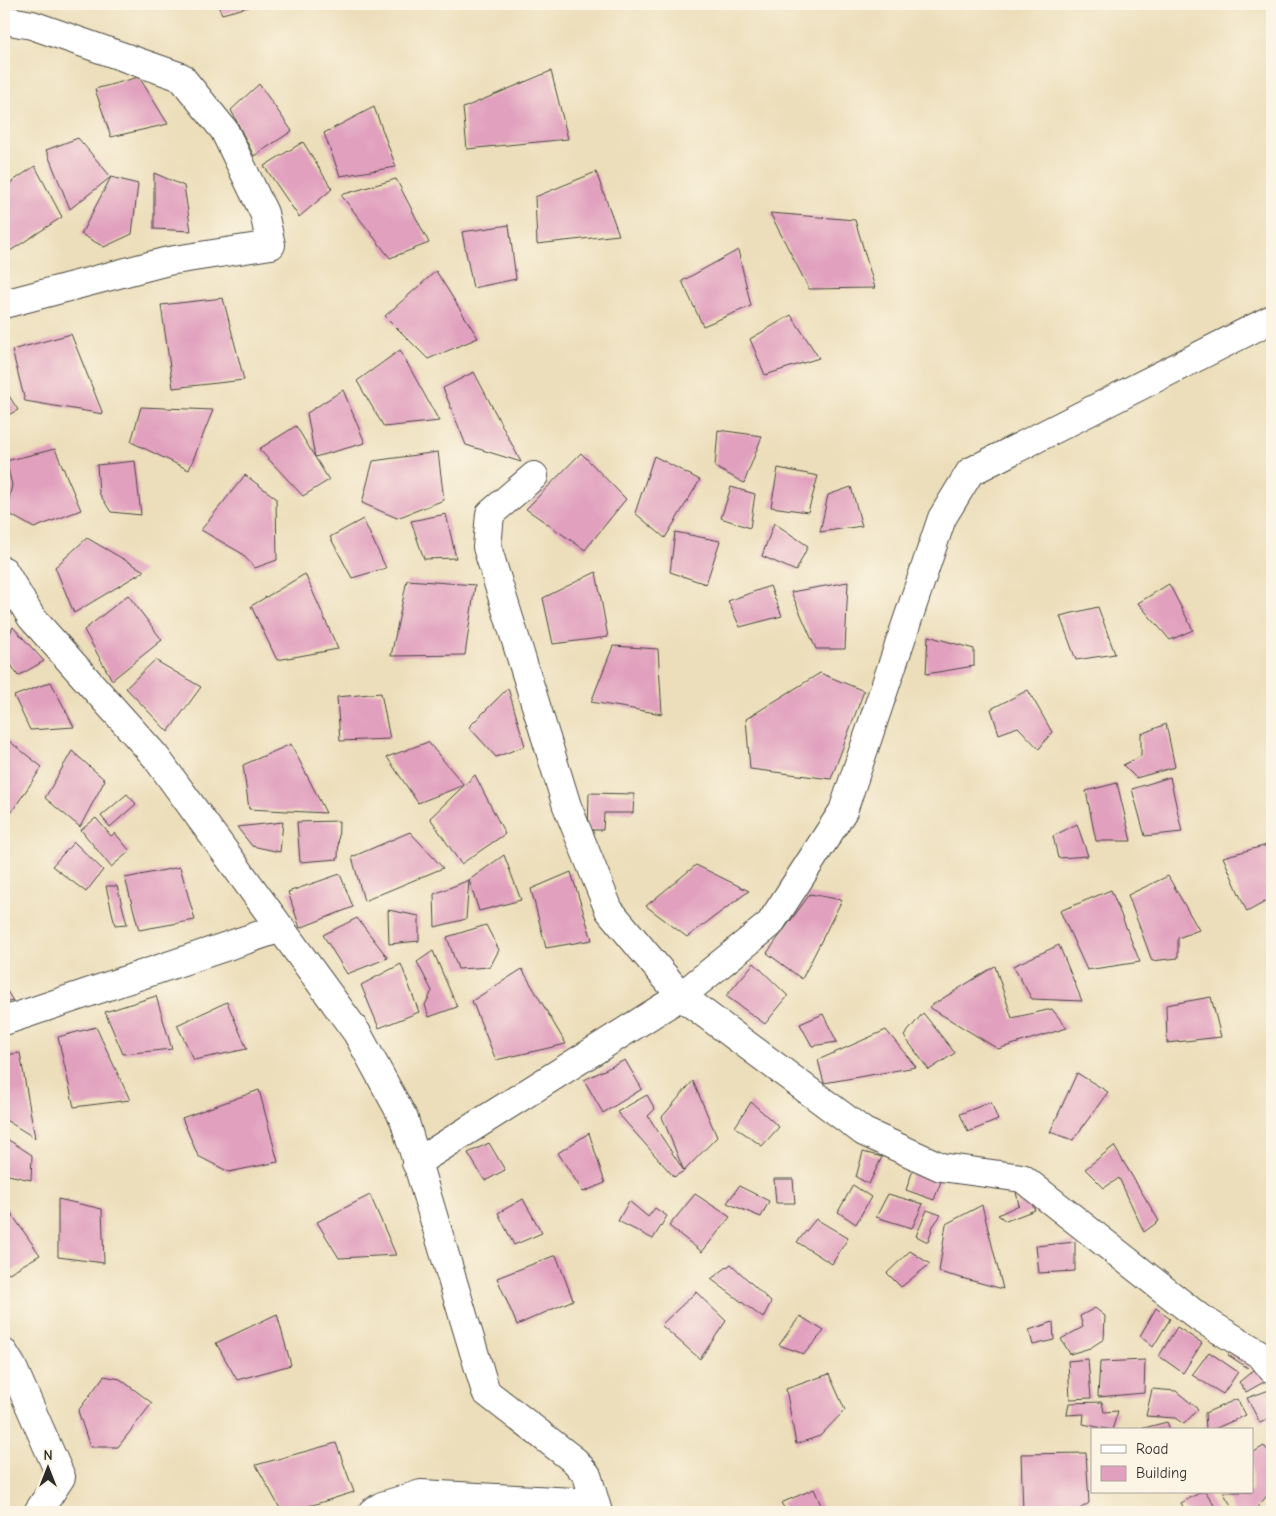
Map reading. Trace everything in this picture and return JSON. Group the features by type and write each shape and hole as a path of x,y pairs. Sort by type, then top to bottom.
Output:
{"street":[{"path":"4,20 32,25 181,77 224,130 264,213 272,245 168,261 4,304"},
{"path":"416,1163 681,996 770,924 842,811 942,518 970,472 1272,319"},
{"path":"534,476 490,514 487,548 567,806 609,910 681,996 864,1132 941,1167 1022,1178 1200,1318 1261,1355 1272,1369"},
{"path":"4,571 31,616 155,756 357,1033 404,1119 486,1392 575,1461 587,1475 596,1508 422,1494 382,1506 372,1512"},
{"path":"4,1021 281,928"},
{"path":"4,1353 12,1366 61,1477 38,1512"}],"building":[{"path":"217,4 260,4 222,14"},
{"path":"551,71 568,139 467,149 463,108"},
{"path":"139,77 168,124 111,137 95,89"},
{"path":"259,84 292,131 254,156 231,110"},
{"path":"374,107 396,167 340,176 324,133"},
{"path":"78,138 111,177 70,209 46,150"},
{"path":"303,142 332,189 299,217 264,166"},
{"path":"35,166 62,217 7,253 4,244 4,187"},
{"path":"596,172 619,235 537,244 535,197"},
{"path":"154,173 184,186 191,231 154,229"},
{"path":"111,177 138,184 132,234 104,247 81,234"},
{"path":"396,179 429,243 390,258 341,195"},
{"path":"770,213 855,220 875,288 809,289"},
{"path":"509,225 516,279 473,288 462,232"},
{"path":"738,250 751,306 703,326 682,281"},
{"path":"436,271 478,338 428,359 385,316"},
{"path":"223,298 244,380 173,388 161,305"},
{"path":"791,315 819,358 765,375 750,339"},
{"path":"71,334 103,414 25,401 12,350"},
{"path":"400,350 439,421 384,427 357,381"},
{"path":"474,372 521,462 466,445 443,388"},
{"path":"4,388 18,410 4,417"},
{"path":"343,390 365,443 315,457 307,413"},
{"path":"141,407 213,410 189,470 131,442"},
{"path":"296,426 329,480 303,496 259,449"},
{"path":"718,430 762,436 744,483 715,467"},
{"path":"55,449 81,510 34,528 6,512 12,485 6,461"},
{"path":"438,452 444,500 397,518 362,503 373,461"},
{"path":"581,453 626,499 585,550 526,509"},
{"path":"654,456 700,480 665,538 635,513"},
{"path":"135,461 141,515 111,512 99,493 97,465"},
{"path":"778,468 818,476 808,512 771,507"},
{"path":"245,475 276,498 277,560 255,568 241,553 201,530"},
{"path":"731,487 755,494 750,528 721,518"},
{"path":"851,487 862,526 820,532 828,495"},
{"path":"446,514 456,558 424,559 411,521"},
{"path":"363,519 386,568 352,578 330,537"},
{"path":"774,523 808,546 796,571 762,556"},
{"path":"675,532 720,541 706,584 670,572"},
{"path":"87,538 144,571 74,613 55,567"},
{"path":"596,572 608,637 553,644 543,598"},
{"path":"305,574 338,649 277,660 251,606"},
{"path":"407,580 475,585 465,655 391,656"},
{"path":"848,582 845,649 816,649 791,592"},
{"path":"1169,584 1193,630 1170,640 1138,603"},
{"path":"770,586 782,616 740,627 728,601"},
{"path":"128,595 162,640 112,680 84,630"},
{"path":"1098,607 1115,654 1076,660 1060,616"},
{"path":"13,627 44,661 18,676 4,653 4,646"},
{"path":"928,636 974,649 974,666 926,674"},
{"path":"613,646 658,649 662,714 591,702"},
{"path":"155,660 201,687 168,732 126,688"},
{"path":"820,673 864,691 831,779 750,769 746,719"},
{"path":"51,682 74,727 30,730 14,696"},
{"path":"508,688 525,746 496,757 469,727"},
{"path":"1028,690 1052,732 1039,749 1018,727 999,734 991,709"},
{"path":"381,693 390,739 340,741 337,697"},
{"path":"1166,724 1175,767 1136,778 1123,765 1141,756 1141,734"},
{"path":"4,737 42,767 11,813 4,803"},
{"path":"428,742 464,785 418,803 387,757"},
{"path":"291,744 326,813 249,809 243,765"},
{"path":"72,751 105,780 80,827 45,798"},
{"path":"475,775 505,834 461,864 430,818"},
{"path":"1170,777 1182,832 1145,836 1132,789"},
{"path":"1117,783 1131,841 1096,841 1086,791"},
{"path":"589,793 634,794 633,813 604,813 603,830 588,830"},
{"path":"127,794 136,804 110,827 101,816"},
{"path":"96,818 111,836 115,833 130,851 111,867 81,830"},
{"path":"339,821 338,859 300,862 297,822"},
{"path":"283,822 280,852 252,846 237,827"},
{"path":"1077,824 1088,856 1058,858 1053,836"},
{"path":"410,832 443,868 364,901 352,857"},
{"path":"74,842 103,870 86,892 52,866"},
{"path":"1271,844 1272,898 1247,912 1223,857"},
{"path":"504,855 521,900 479,911 469,880"},
{"path":"696,865 749,891 687,937 646,906"},
{"path":"180,867 195,920 139,930 125,878"},
{"path":"571,872 592,940 546,948 531,889"},
{"path":"340,874 353,907 300,928 288,892"},
{"path":"1168,876 1199,930 1178,938 1178,958 1152,961 1128,895"},
{"path":"469,880 466,919 435,927 434,894"},
{"path":"106,886 117,886 127,924 115,925"},
{"path":"1111,890 1140,962 1087,970 1060,911"},
{"path":"810,894 842,900 802,979 767,953"},
{"path":"388,910 419,916 419,941 389,944"},
{"path":"357,918 388,958 347,974 323,935"},
{"path":"486,925 499,950 490,967 458,969 447,937"},
{"path":"1059,945 1082,1001 1032,999 1013,966"},
{"path":"433,951 457,1007 429,1017 425,1005 432,991 417,962"},
{"path":"754,963 788,996 765,1024 726,996"},
{"path":"401,964 419,1012 379,1028 361,985"},
{"path":"995,966 1012,1018 1052,1009 1067,1028 998,1049 929,1007"},
{"path":"522,969 566,1044 496,1060 472,1001"},
{"path":"4,986 13,1001 4,1003"},
{"path":"156,996 172,1049 123,1054 105,1012"},
{"path":"1211,997 1221,1037 1167,1043 1166,1005"},
{"path":"227,1002 247,1049 194,1060 177,1025"},
{"path":"923,1013 955,1053 929,1070 904,1036"},
{"path":"823,1014 837,1042 812,1046 800,1024"},
{"path":"96,1027 130,1100 74,1107 58,1037"},
{"path":"886,1030 916,1067 824,1083 818,1060"},
{"path":"20,1053 35,1138 4,1119 4,1055"},
{"path":"625,1060 642,1089 603,1113 584,1080"},
{"path":"1077,1073 1108,1092 1073,1140 1050,1132"},
{"path":"693,1081 717,1137 684,1171 662,1117"},
{"path":"259,1090 278,1162 229,1172 198,1156 182,1118"},
{"path":"647,1095 655,1109 648,1116 684,1171 674,1177 617,1112"},
{"path":"751,1102 779,1127 762,1146 735,1127"},
{"path":"991,1102 998,1120 968,1132 960,1114"},
{"path":"589,1133 605,1183 583,1192 558,1153"},
{"path":"4,1137 32,1155 31,1180 4,1174"},
{"path":"489,1143 505,1170 485,1181 468,1153"},
{"path":"1114,1146 1159,1221 1144,1232 1119,1178 1104,1188 1085,1169"},
{"path":"863,1152 882,1157 869,1184 856,1177"},
{"path":"914,1167 943,1176 934,1200 906,1190"},
{"path":"774,1179 793,1179 795,1203 776,1203"},
{"path":"853,1185 871,1197 856,1224 838,1212"},
{"path":"739,1186 769,1201 761,1217 727,1203"},
{"path":"1025,1190 1035,1210 1006,1221 998,1215 1019,1205 1016,1192"},
{"path":"695,1194 730,1217 702,1252 669,1226"},
{"path":"888,1194 923,1204 912,1228 876,1217"},
{"path":"370,1195 396,1255 339,1258 317,1222"},
{"path":"58,1199 102,1209 104,1263 58,1257"},
{"path":"523,1199 542,1233 514,1245 498,1213"},
{"path":"629,1201 648,1217 655,1208 667,1216 653,1239 618,1221"},
{"path":"982,1205 1003,1289 939,1272 946,1224"},
{"path":"6,1206 40,1255 4,1276 4,1208"},
{"path":"927,1210 941,1215 933,1226 928,1242 916,1236"},
{"path":"816,1219 848,1238 832,1264 797,1242"},
{"path":"1075,1242 1075,1271 1039,1273 1036,1246"},
{"path":"910,1251 930,1264 901,1287 887,1273"},
{"path":"556,1255 573,1300 517,1325 497,1278"},
{"path":"731,1264 771,1302 763,1318 711,1279"},
{"path":"696,1292 726,1321 700,1359 661,1325"},
{"path":"1095,1308 1105,1316 1104,1339 1090,1348 1070,1354 1061,1339 1083,1327 1080,1316"},
{"path":"1156,1308 1170,1319 1153,1347 1140,1336"},
{"path":"277,1314 291,1365 237,1380 216,1343"},
{"path":"800,1316 824,1331 804,1354 779,1345"},
{"path":"1053,1322 1054,1340 1033,1345 1029,1330"},
{"path":"1177,1327 1202,1343 1183,1373 1159,1356"},
{"path":"1235,1345 1258,1358 1248,1368 1228,1355"},
{"path":"1209,1352 1238,1372 1223,1394 1192,1375"},
{"path":"1088,1359 1091,1398 1070,1399 1068,1361"},
{"path":"1145,1360 1144,1393 1098,1397 1100,1362"},
{"path":"1260,1365 1271,1378 1246,1392 1239,1382"},
{"path":"829,1374 845,1410 820,1436 796,1444 786,1389"},
{"path":"104,1376 120,1379 152,1403 118,1447 90,1447 78,1411"},
{"path":"1152,1389 1176,1391 1198,1409 1184,1424 1175,1418 1146,1416"},
{"path":"1272,1389 1272,1417 1260,1423 1247,1398"},
{"path":"1237,1399 1246,1415 1217,1428 1206,1428 1205,1413"},
{"path":"1102,1402 1104,1412 1118,1411 1113,1428 1083,1424 1084,1414 1067,1415 1069,1403"},
{"path":"1167,1422 1169,1428 1144,1428"},
{"path":"336,1443 354,1492 290,1512 282,1512 256,1465"},
{"path":"1264,1446 1272,1455 1272,1490 1253,1512 1235,1512 1224,1494 1254,1494 1254,1452"},
{"path":"1086,1453 1089,1503 1075,1512 1023,1512 1021,1454"},
{"path":"814,1489 824,1512 787,1512 781,1503"},
{"path":"1197,1494 1207,1494 1218,1512 1186,1512 1181,1503"}]}
